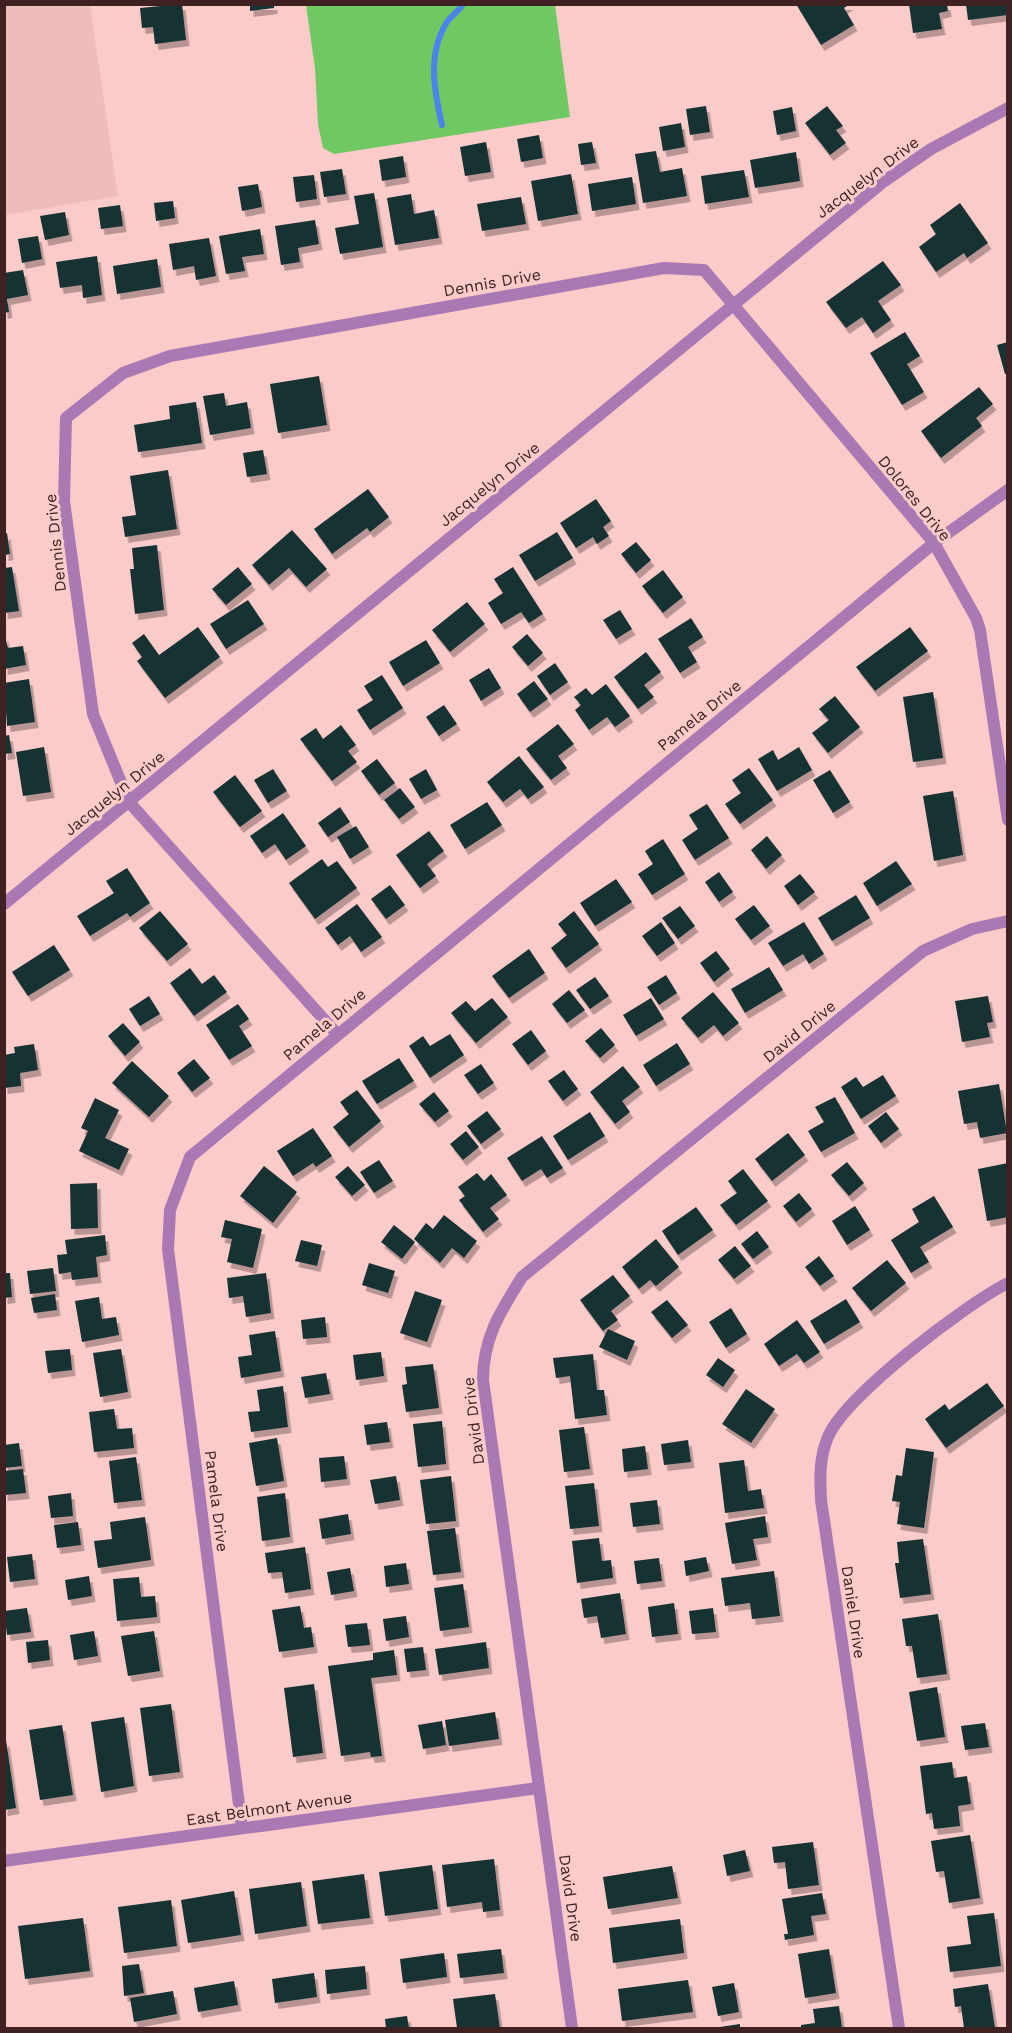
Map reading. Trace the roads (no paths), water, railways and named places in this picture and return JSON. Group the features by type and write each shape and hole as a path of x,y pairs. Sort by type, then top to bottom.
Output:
{"street":[{"name":"Jacquelyn Drive","path":"4,904 883,182 931,149 1008,108"},
{"name":"Dennis Drive","path":"337,1034 129,802 93,714 64,501 66,418 123,373 170,356 664,268 704,270 732,306"},
{"name":"Dolores Drive","path":"732,306 934,543 980,630 1008,820"},
{"name":"Pamela Drive","path":"242,1828 168,1249 171,1210 189,1157 934,543 1008,490"},
{"name":"David Drive","path":"572,2028 483,1380 483,1354 498,1316 522,1277 923,951 972,929 1008,921"},
{"name":"Daniel Drive","path":"899,2028 821,1500 821,1464 828,1436 840,1416 859,1396 964,1310 1008,1283"},
{"name":"East Belmont Avenue","path":"4,1861 538,1788"}],"waterway":[{"path":"442,125 434,72 437,47 447,22 463,4"}]}
